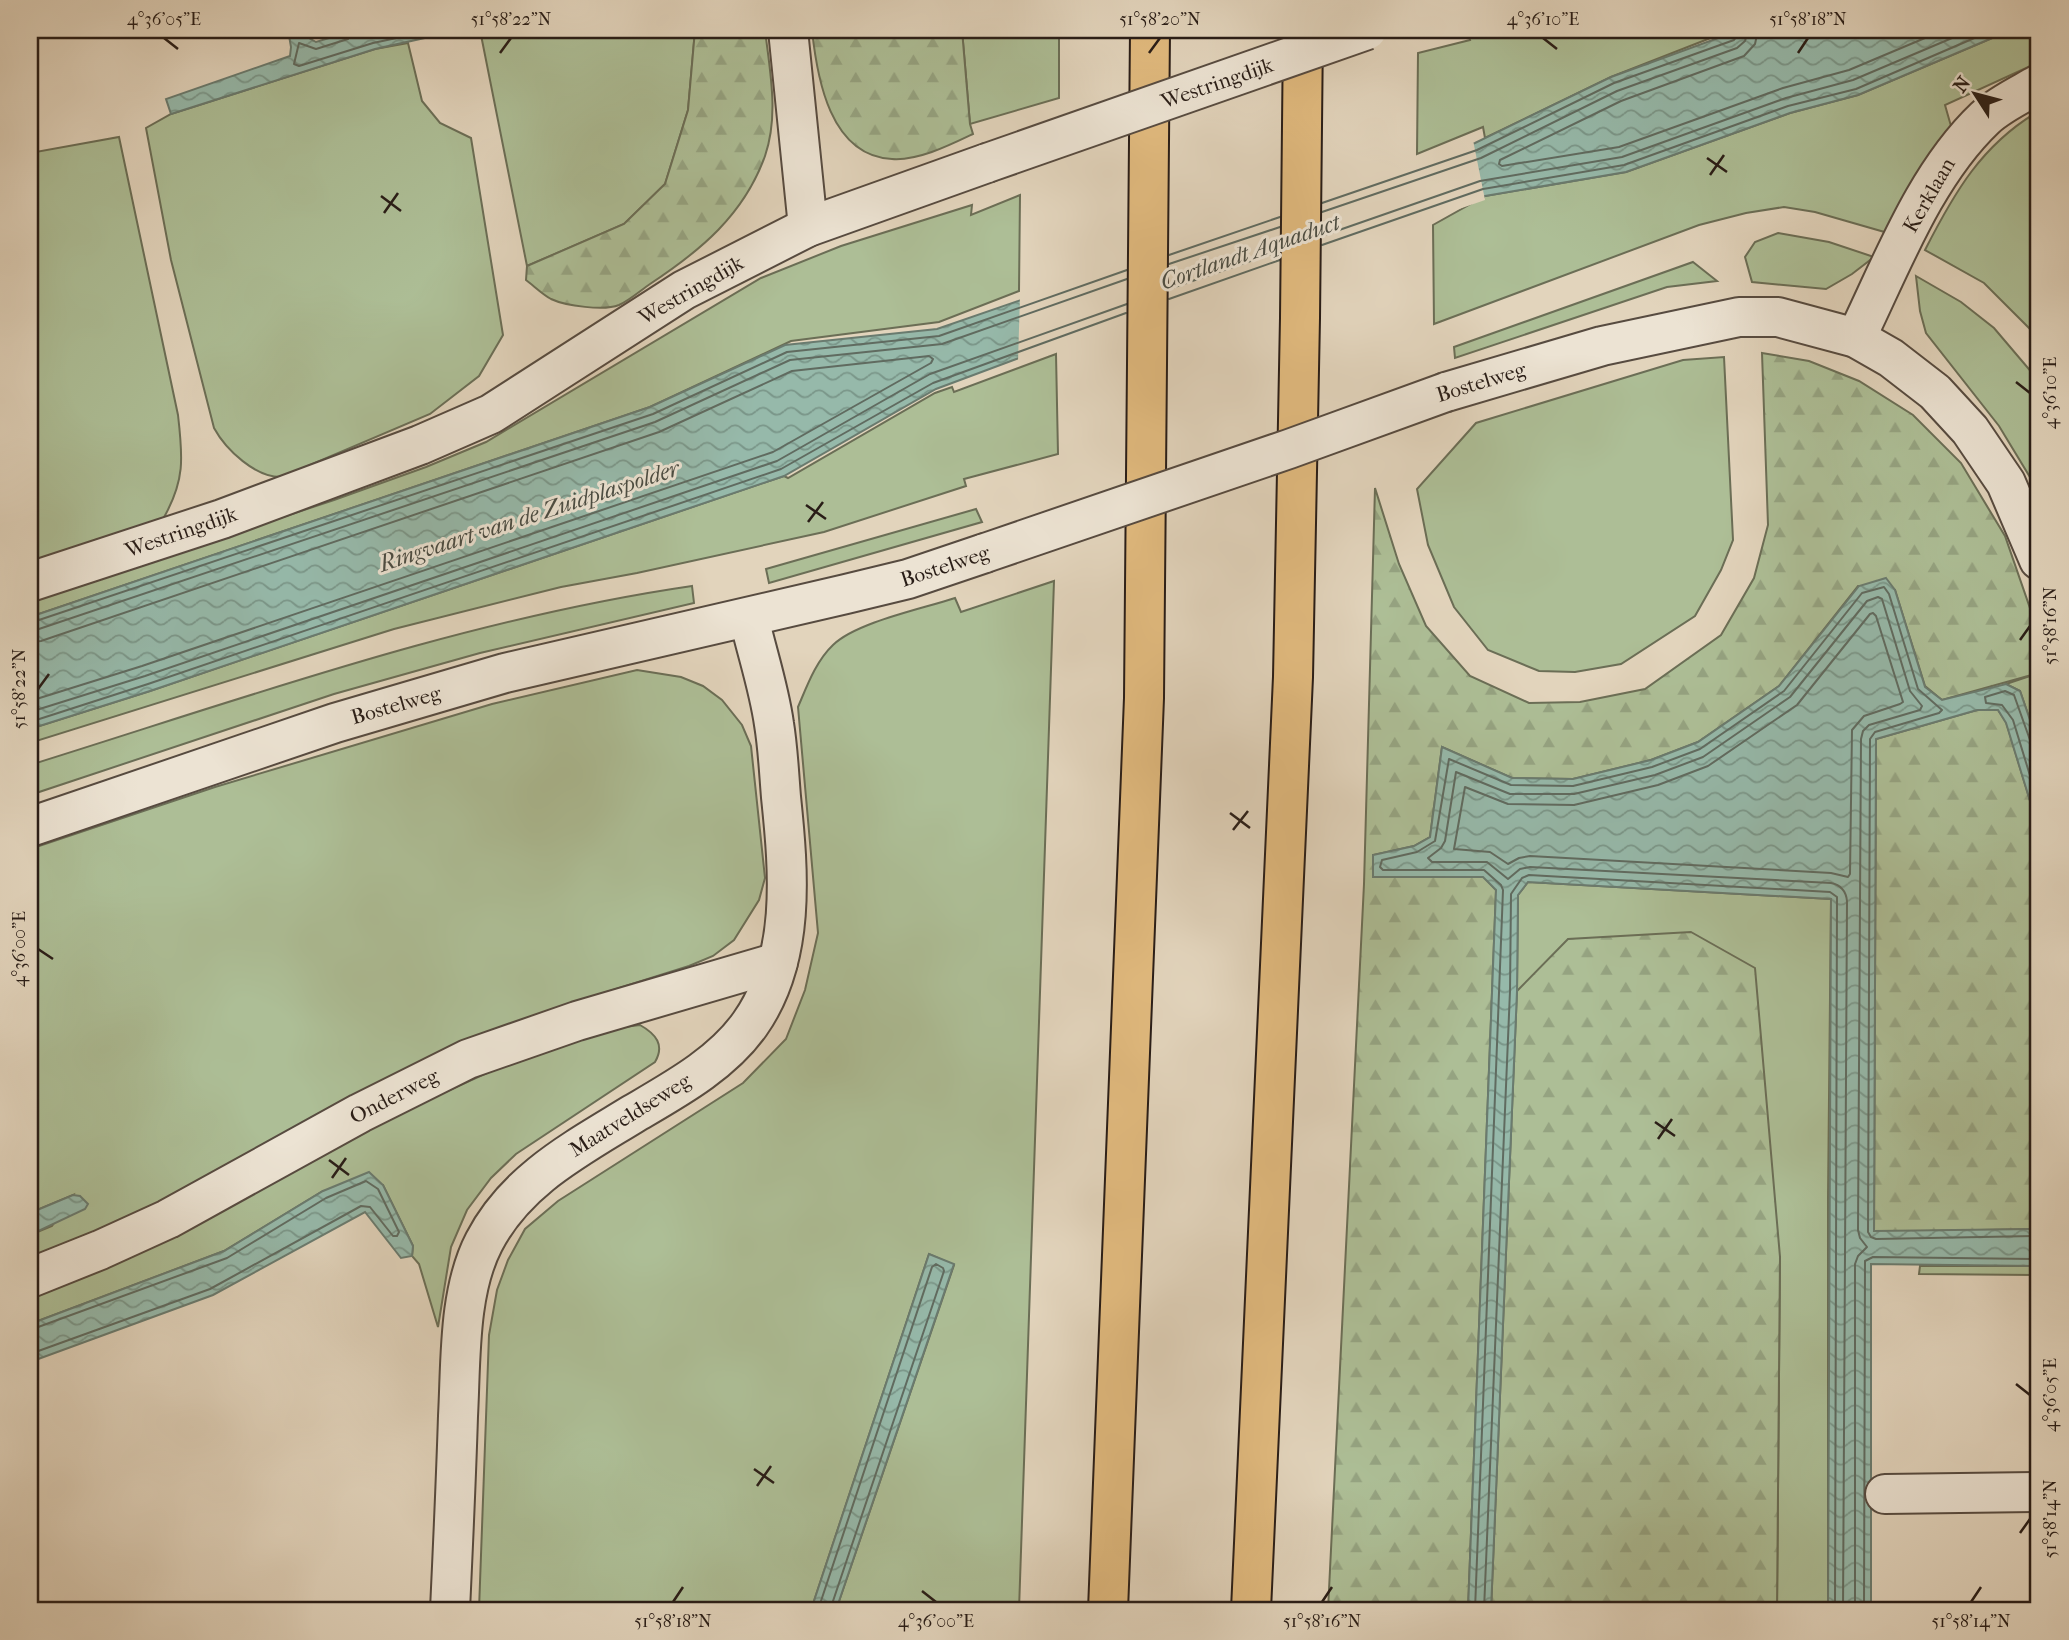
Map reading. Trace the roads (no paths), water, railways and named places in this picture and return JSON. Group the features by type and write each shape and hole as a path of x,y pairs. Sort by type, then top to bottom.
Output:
{"highway":[{"path":"1108,1610 1144,698 1150,30"},
{"path":"1251,1610 1293,677 1303,30"}],"street":[{"path":"788,30 808,227"},
{"name":"Westringdijk","path":"30,582 222,519 421,445 491,414 684,290 808,227 1367,30"},
{"name":"Kerklaan","path":"1856,338 1929,190 1955,150 1987,116 2039,84"},
{"name":"Bostelweg","path":"30,827 335,723 492,677 908,579 1289,449 1446,392 1602,346 1739,317 1778,317 1856,338 1891,358 1935,393 1970,430 2006,483 2039,560"},
{"name":"Maatveldseweg","path":"450,1610 462,1340 474,1267 484,1243 497,1221 531,1180 556,1161 679,1087 725,1050 748,1027 771,988 778,962 786,906 787,853 774,723 749,618"},
{"name":"Onderweg","path":"30,1278 168,1219 360,1112 468,1059 577,1021 778,962"},
{"path":"1885,1494 2039,1492"}],"water":[{"path":"288,30 301,30 302,34 316,42 356,30 434,30 429,37 375,49 171,114 166,99 290,56"},
{"path":"1740,30 2011,30 1858,95 1790,113 1626,172 1485,196 1019,358 936,389 784,476 150,691 30,729 30,617 650,407 785,345 937,329 1475,143 1611,77"},
{"path":"1886,578 1895,590 1925,687 1942,700 2006,684 2020,691 2039,746 2039,830 2006,723 1998,710 1977,710 1876,739 1874,1231 2039,1229 2039,1266 1871,1264 1871,1610 1828,1610 1831,899 1528,882 1518,895 1517,991 1491,1610 1468,1610 1496,890 1483,877 1373,877 1373,855 1414,846 1430,837 1442,747 1512,778 1573,779 1651,760 1698,742 1779,686 1859,586"},
{"path":"369,1172 383,1185 413,1246 412,1256 401,1258 365,1212 213,1295 30,1362 30,1324 224,1251 323,1191"},
{"path":"73,1195 80,1196 88,1204 85,1209 30,1235 30,1213"},
{"path":"929,1254 954,1264 836,1610 811,1610"}],"water label":[{"name":"Cortlandt Aquaduct","path":"1250,252"},
{"name":"Ringvaart van de Zuidplaspolder","path":"529,516"}]}
